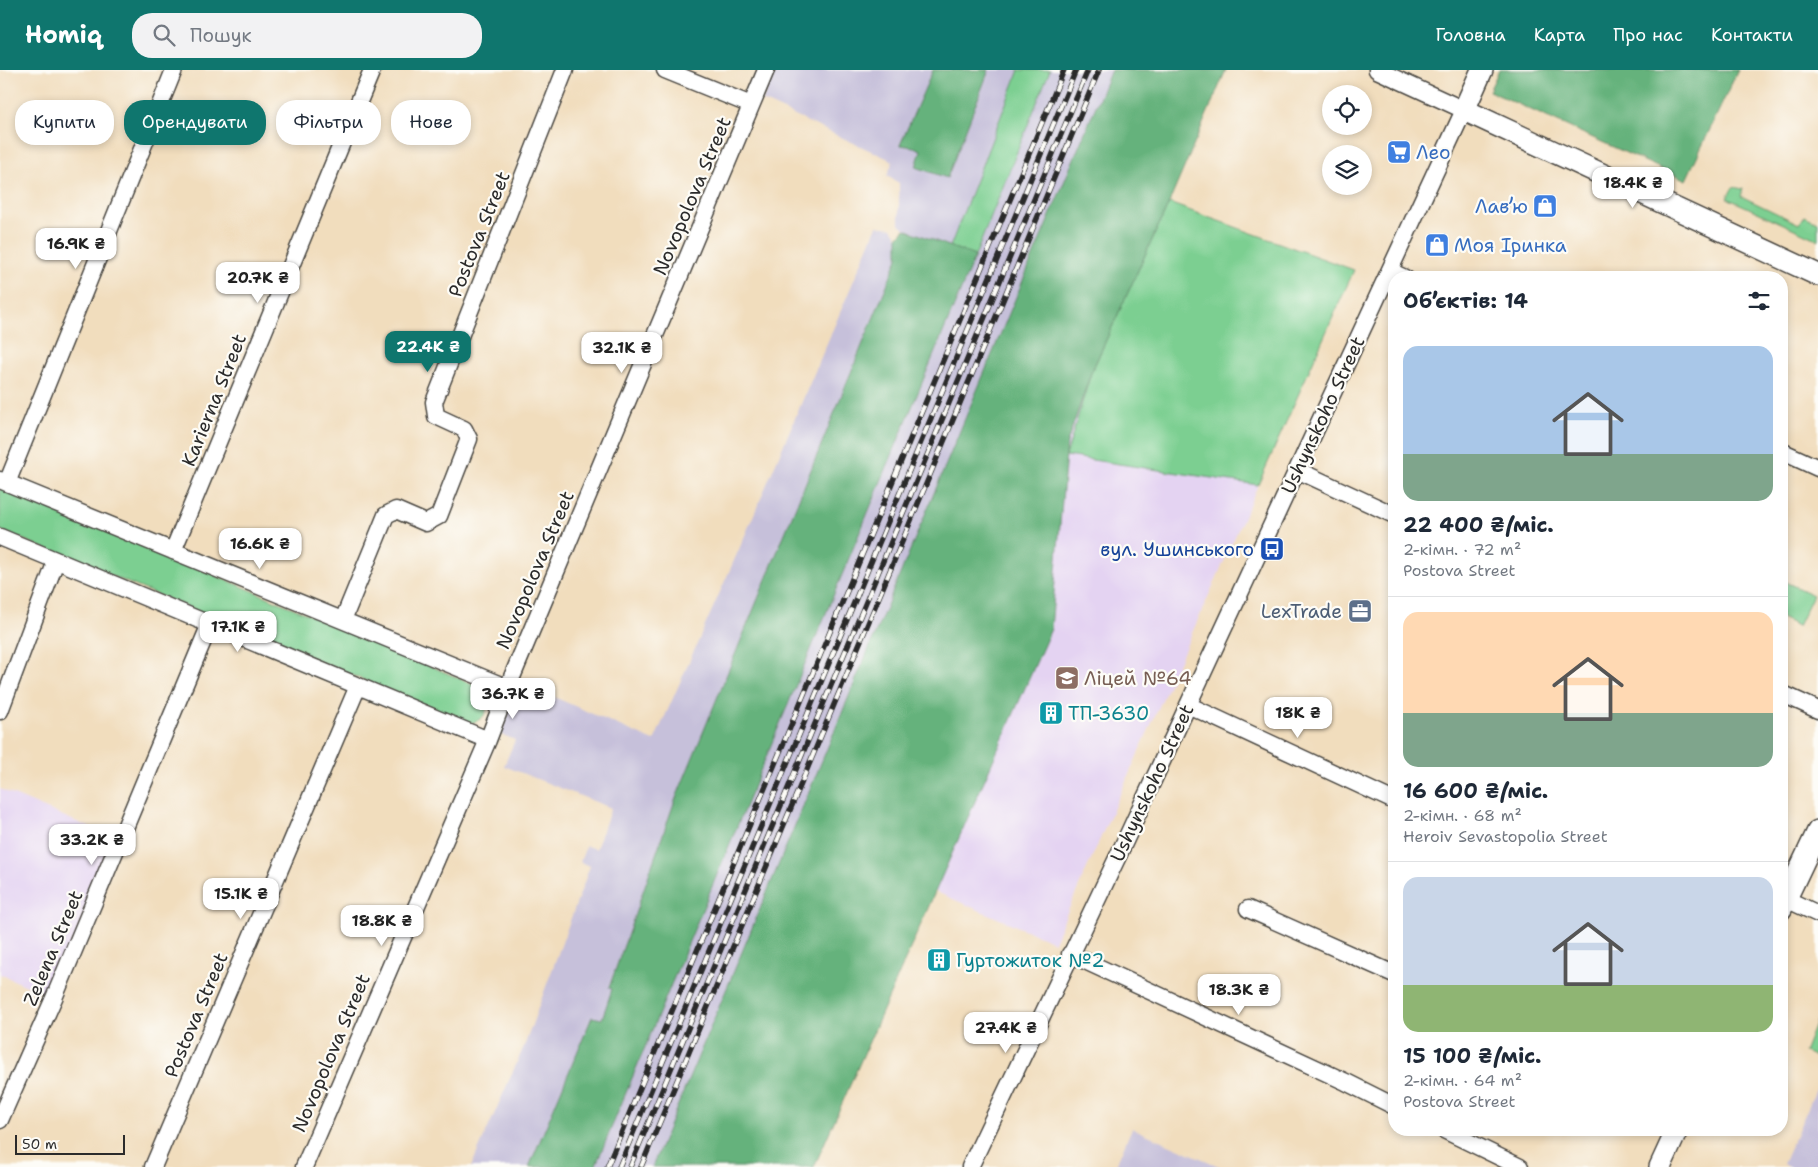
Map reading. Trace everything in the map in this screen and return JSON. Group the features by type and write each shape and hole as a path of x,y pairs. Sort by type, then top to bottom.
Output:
{"street":[{"path":"174,70 3,481 508,688"},
{"name":"Karierna Street","path":"173,551 372,70"},
{"name":"Postova Street","path":"343,620 386,515 396,510 426,523 439,516 469,439 464,429 436,416 434,402 565,70"},
{"path":"665,70 751,105"},
{"name":"Novopolova Street","path":"304,1167 488,740 766,70"},
{"path":"1376,70 1818,275"},
{"name":"Ushynskoho Street","path":"1398,271 1482,70"},
{"name":"Ushynskoho Street","path":"970,1167 1297,470 1388,292"},
{"path":"1788,454 1818,468"},
{"path":"1297,470 1388,511"},
{"path":"0,537 488,740"},
{"path":"0,710 56,560"},
{"name":"Zelena Street","path":"0,1120 54,998 210,624"},
{"name":"Postova Street","path":"153,1167 358,686"},
{"path":"1788,696 1818,710"},
{"path":"1188,705 1388,798"},
{"path":"1788,895 1818,831"},
{"path":"1788,905 1818,914"},
{"path":"1248,909 1388,971"},
{"path":"1070,954 1388,1103"},
{"path":"1456,1136 1520,1167"},
{"path":"1660,1167 1674,1136"}],"shaded area":[{"path":"775,70 933,70 900,145 921,150 916,167 947,178 989,70 1019,70 950,247 906,229 899,224 899,183 887,176 893,161 762,101"},
{"path":"1050,70 1111,70 652,1167 595,1167 975,256"},
{"name":"Ліцей №64","path":"1150,196 1354,270 1054,942 887,871"},
{"path":"877,226 892,228 898,237 898,258 674,803 609,987 613,989 602,1019 592,1017 529,1167 471,1167 525,1044 590,866 580,862 586,846 596,849 611,808 504,766 515,740 500,734 520,682 654,741 740,547"},
{"path":"0,789 119,840 54,998 0,974"},
{"path":"1818,1085 1818,1167 1788,1167 1783,1164"},
{"path":"1132,1128 1221,1167 1115,1167"}],"green space":[{"path":"933,70 989,70 947,178 916,167 921,150 900,145"},
{"path":"1019,70 1050,70 975,256 950,247"},
{"path":"1111,70 1226,70 1169,203 1091,373 1067,443 1051,629 814,1167 652,1167"},
{"path":"1499,70 1738,70 1686,180 1489,91"},
{"path":"1733,187 1743,189 1741,196 1799,224 1804,216 1818,222 1818,240 1727,198"},
{"path":"1169,203 1354,270 1258,485 1066,456 1091,373"},
{"path":"905,229 975,256 595,1167 529,1167 592,1017 602,1019 612,989 609,988 674,803 898,258 898,237"},
{"path":"0,484 482,688 487,700 486,711 480,719 468,723 0,530"},
{"path":"1788,583 1813,595 1798,626 1788,621"},
{"path":"1818,1017 1818,1058 1804,1052"}],"railway":[{"path":"607,1167 1064,70"},
{"path":"619,1167 1076,70"},
{"path":"630,1167 1088,70"},
{"path":"641,1167 1099,70"}],"place":[{"name":"Лео","path":"1399,152"},
{"name":"Лав’ю","path":"1545,206"},
{"name":"Моя Іринка","path":"1437,245"},
{"name":"вул. Ушинського","path":"1272,549"},
{"name":"LexTrade","path":"1360,611"},
{"name":"Ліцей №64","path":"1067,678"},
{"name":"ТП-3630","path":"1051,713"},
{"name":"Гуртожиток №2","path":"939,960"}]}
